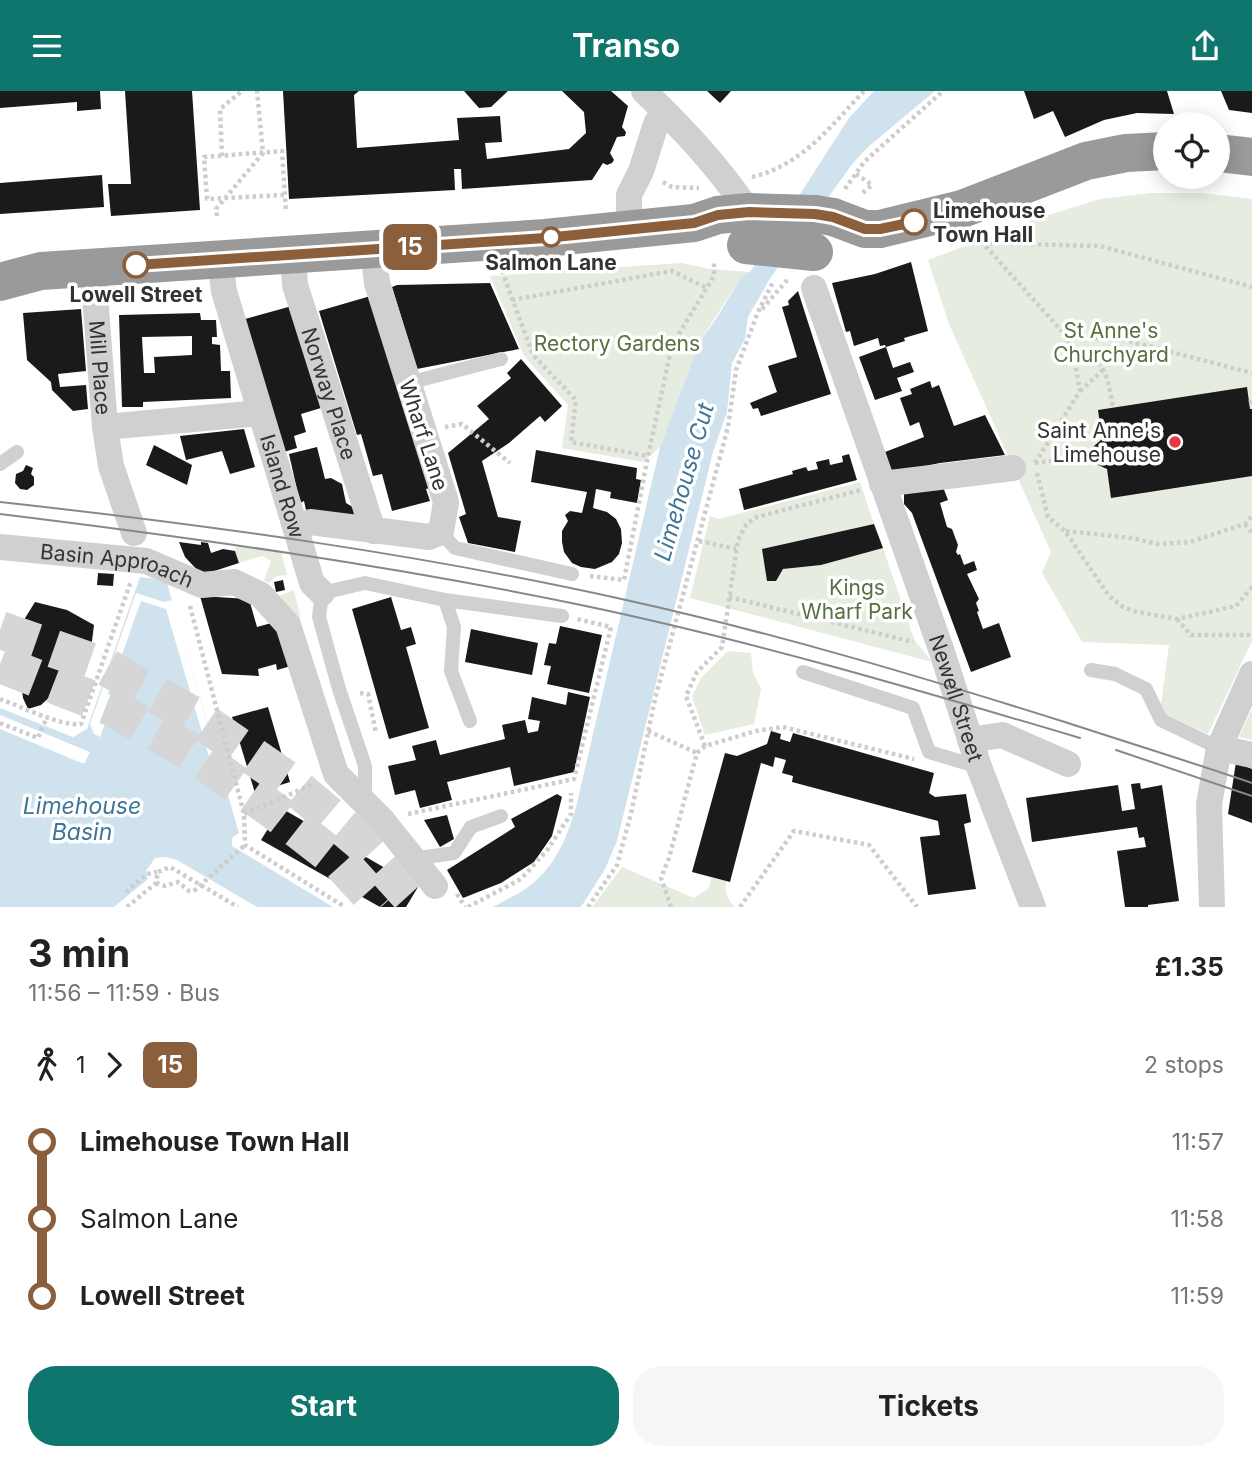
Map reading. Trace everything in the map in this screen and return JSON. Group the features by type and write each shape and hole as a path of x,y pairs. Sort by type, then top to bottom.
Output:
{"highway":[{"path":"744,222 807,272 844,247 880,229 961,209 1086,161 1126,153 1153,152"},
{"path":"1230,154 1252,157"},
{"path":"0,282 41,271 373,250 694,223 703,225 723,238 744,222 815,214 845,202 865,229 880,229"},
{"path":"0,262 41,271"}],"street":[{"path":"643,91 690,136 730,184 744,222"},
{"path":"629,230 629,195 641,171 656,124 664,111"},
{"name":"Wharf Lane","path":"373,250 377,283 446,502 441,531"},
{"name":"Norway Place","path":"293,254 295,285 373,531"},
{"name":"Island Row","path":"220,259 224,291 260,413 312,583 322,593"},
{"name":"Mill Place","path":"93,268 105,427 111,466 134,533"},
{"name":"Newell Street","path":"807,272 937,637 979,767 1033,907"},
{"name":"Mill Place","path":"105,427 260,413"},
{"path":"882,484 1024,466"},
{"path":"310,521 429,537 441,531"},
{"name":"Basin Approach","path":"0,547 138,561 177,573 202,585 234,582 261,595 288,625 336,774 365,801 435,886"},
{"path":"1212,907 1209,804 1219,748 1252,674"},
{"path":"970,740 1002,735 1068,764"},
{"path":"1219,748 1252,755"}],"lane":[{"path":"408,383 501,359"},
{"path":"0,464 17,452"},
{"path":"441,531 454,548 572,574"},
{"path":"322,593 365,583 445,600 562,616"},
{"name":"Island Row","path":"322,593 319,617 345,709 365,766 365,801"},
{"path":"445,600 454,627 451,671 470,721"},
{"path":"1091,670 1115,674 1146,689 1161,720 1219,748"},
{"path":"803,672 913,708 929,752 979,767"},
{"path":"412,859 454,853 471,827 502,816"}],"path":[{"path":"222,156 220,109 242,91"},
{"path":"217,216 216,209 263,153 257,91"},
{"path":"572,574 624,580 672,345 714,276 770,173 806,153 864,91"},
{"path":"845,202 864,162 943,91"},
{"path":"284,195 207,199 204,156 282,151 286,212"},
{"path":"845,202 872,185 856,174"},
{"path":"656,179 672,187 708,188"},
{"path":"978,237 1067,337 1073,352 1080,391"},
{"path":"982,243 1100,246 1252,287"},
{"path":"502,271 533,355 576,400 571,442 648,456"},
{"path":"512,300 672,271 707,288"},
{"path":"758,312 768,304 785,281 807,272"},
{"path":"588,907 617,865 631,814 648,731 728,427 736,370 758,312 775,280"},
{"path":"1067,337 1125,340 1252,373"},
{"path":"1073,352 1088,354 1097,361 1108,379 1113,408"},
{"path":"1024,466 1080,391 1103,370"},
{"path":"473,432 510,463"},
{"path":"1024,466 1092,456"},
{"path":"1024,466 1048,516 1065,531 1109,596 1123,607 1137,613 1177,619 1237,606 1252,587"},
{"path":"705,746 686,695 697,671 722,647 741,531 757,517 882,484"},
{"path":"1065,531 1158,544 1190,541 1245,524 1252,516"},
{"path":"1245,524 1252,533"},
{"path":"699,541 736,549"},
{"path":"0,699 75,725 83,721 138,561"},
{"path":"156,883 165,886 178,882 188,891 194,891 245,845 244,814 184,582 177,573"},
{"path":"729,597 917,643 937,637"},
{"path":"399,815 575,779 611,627 562,616"},
{"path":"1177,619 1191,635 1252,635"},
{"path":"339,689 368,694 378,744"},
{"path":"0,723 38,738 47,717"},
{"path":"671,907 661,878 669,858 697,753 705,746 757,731 783,727 912,760 929,752"},
{"path":"648,731 697,753"},
{"path":"244,814 336,774"},
{"path":"468,907 521,879 548,849 571,814 571,793"},
{"path":"740,907 794,831 869,845 917,907"},
{"path":"245,845 345,907"},
{"path":"126,892 147,874 170,867 238,907"},
{"path":"127,907 156,883 158,872"}],"green space":[{"name":"St Anne's Churchyard","path":"1151,193 1202,193 1252,199 1252,641 1208,734 1160,712 1169,645 1082,642 1042,573 1051,552 949,324 928,260 1045,216 1100,199"},
{"name":"Rectory Gardens","path":"681,263 750,272 741,277 699,343 660,447 643,462 562,448 568,405 524,356 490,276"},
{"name":"Kings Wharf Park","path":"860,482 874,524 763,549 767,581 776,580 783,569 821,565 883,548 914,639 932,662 690,598 710,516 719,519"},
{"path":"236,546 281,552 287,575 277,576 269,583 264,581 271,561 262,556 239,563"},
{"path":"294,590 301,620 276,597"},
{"path":"728,651 751,653 753,673 761,689 754,724 705,735 692,697 701,678"},
{"path":"1252,709 1252,740 1239,737"},
{"path":"622,867 694,898 709,888 711,878 726,881 727,895 735,907 592,907"}],"water":[{"name":"Limehouse Cut","path":"874,91 935,91 868,147 853,163 771,277 748,317 745,339 732,363 727,412 713,452 617,841 605,869 581,907 493,907 541,876 555,858 569,829 660,447 699,343 741,277 750,272 849,118"},
{"name":"Limehouse Basin","path":"140,577 166,580 239,833 232,838 232,846 333,907 257,907 177,860 166,857 155,858 146,871 148,879 114,907 0,907 0,708 73,737 87,729"}],"pier":[{"path":"136,593 164,602 172,600 217,758 210,760 166,609 141,601 108,694 115,697 100,737 94,734 90,724"},
{"path":"0,715 90,752 84,764 0,729"}],"building":[{"path":"0,91 100,91 101,109 77,111 77,102 0,108"},
{"path":"125,91 192,91 200,210 111,216 108,184 131,184"},
{"path":"283,91 359,91 354,95 357,148 459,140 457,118 500,116 502,142 485,143 487,159 569,149 586,133 584,112 562,91 611,91 628,106 622,127 626,132 625,136 617,137 610,153 614,160 612,163 603,163 592,180 462,189 461,169 454,169 455,190 289,199"},
{"path":"464,91 508,91 491,107 479,108"},
{"path":"707,91 731,91 720,103"},
{"path":"1024,91 1167,91 1173,112 1137,113 1104,120 1065,137 1053,111 1034,119"},
{"path":"1221,91 1252,91 1252,113 1229,110"},
{"path":"102,175 104,207 0,214 0,183"},
{"name":"Limehouse Town Hall","path":"911,262 928,331 886,347 880,346 878,338 854,346 850,331 846,332 832,283 875,274"},
{"path":"490,283 519,349 417,369 392,287"},
{"path":"798,291 831,394 761,416 758,408 753,409 750,403 777,392 768,366 797,357 782,307 789,305 788,301"},
{"path":"374,295 433,487 426,489 430,501 392,511 382,474 373,476 361,434 357,435 319,311"},
{"path":"292,306 321,408 301,414 306,432 294,436 297,448 284,452 245,319"},
{"path":"81,309 86,371 58,374 60,387 86,385 88,409 73,411 52,390 51,382 27,360 23,313"},
{"path":"200,313 201,320 216,320 217,337 212,337 212,344 220,345 221,371 230,371 231,398 143,402 143,407 122,407 119,315","holes":["192,336 192,355 154,357 155,373 144,373 142,337"]},
{"path":"886,347 893,368 910,362 914,372 897,378 902,391 875,400 859,357"},
{"path":"521,359 562,406 545,422 540,416 509,443 482,461 498,517 521,521 515,552 468,543 459,517 466,514 448,453 489,419 477,406 511,378 507,373"},
{"path":"930,381 932,388 939,385 954,426 985,415 1005,455 940,463 892,473 885,452 924,437 919,422 910,426 900,398 912,394 910,389"},
{"name":"Saint Anne's Limehouse","path":"1247,387 1252,409 1252,476 1111,498 1107,469 1096,464 1092,456 1093,447 1102,439 1098,410"},
{"path":"244,429 255,467 230,474 222,451 186,460 180,436"},
{"path":"154,445 192,465 187,485 146,465"},
{"path":"317,447 325,479 331,478 342,484 346,503 356,509 349,525 306,510 304,501 300,503 289,454"},
{"path":"536,450 637,468 636,479 641,480 637,503 610,498 611,492 596,489 593,508 607,512 616,519 621,529 622,543 619,554 612,562 595,569 581,567 572,563 564,552 562,531 568,521 565,515 570,511 582,513 587,492 531,482"},
{"path":"849,454 857,480 744,510 739,489 793,474 792,471 806,467 808,471 818,469 816,462 829,459 830,465 843,462 842,456"},
{"path":"26,465 33,468 31,474 34,477 34,485 27,490 20,489 15,483 16,474 23,471"},
{"path":"943,487 948,500 940,503 947,527 952,529 958,545 956,552 960,554 964,565 974,561 977,570 967,574 979,599 976,603 977,612 983,629 999,623 1011,657 971,672 912,513 904,504 904,493"},
{"path":"874,524 883,548 821,565 783,569 776,581 767,581 762,549"},
{"path":"179,542 201,545 201,542 208,543 211,553 223,549 235,551 239,563 202,575 185,557"},
{"path":"98,573 114,574 113,586 97,585"},
{"path":"283,580 285,590 276,592 274,582"},
{"path":"200,596 249,599 257,627 275,622 291,666 277,670 276,664 258,669 259,676 222,674"},
{"path":"391,597 401,630 411,627 416,644 406,647 429,728 389,739 352,609"},
{"path":"35,602 67,610 94,625 91,649 84,649 74,674 64,671 61,678 65,683 41,705 28,709 23,698 19,666 24,666 28,658 18,653 26,628 22,623"},
{"path":"560,626 602,635 589,693 547,684 551,666 544,665 549,643 556,644"},
{"path":"471,629 538,643 532,675 465,662"},
{"path":"568,692 590,697 574,772 514,786 510,767 447,782 452,800 420,808 415,790 395,795 388,766 416,760 412,746 436,740 440,755 505,739 502,725 525,720 528,733 538,731 540,721 528,719 532,697 566,705"},
{"path":"268,707 290,782 255,793 232,717"},
{"path":"771,731 781,734 780,739 790,742 793,733 934,773 929,793 935,797 966,794 971,822 964,824 976,889 928,895 920,837 940,835 938,821 792,782 793,776 782,773 786,760 775,757 773,767 761,763 730,882 692,872 725,753 737,756 767,744"},
{"path":"1236,762 1252,769 1252,823 1228,814"},
{"path":"1140,783 1141,789 1162,785 1179,901 1148,907 1125,907 1117,851 1146,847 1144,837 1139,838 1137,827 1032,842 1026,798 1118,785 1122,811 1135,809 1131,784"},
{"path":"557,794 562,797 552,836 534,862 501,883 463,898 447,870 515,827 511,819"},
{"path":"281,808 418,887 406,907 380,907 261,840"},
{"path":"447,815 454,839 440,847 424,820"}],"tunnel":[{"path":"0,630 106,667 196,717 286,779 361,842 420,907"},
{"path":"0,664 109,706 189,751 273,810 342,864 381,907"}],"tram line":[{"path":"0,502 314,542 471,569 626,600 793,641 903,673 1252,783"},
{"path":"0,514 292,553 581,605 769,650 1080,738"},
{"path":"1116,750 1252,796"}],"bus line":[{"name":"15","path":"136,265 545,238 694,223 718,215 749,212 815,214 833,217 865,229 880,229 914,222"}],"place":[{"name":"Limehouse Town Hall","path":"914,222"},
{"name":"Salmon Lane","path":"551,237"},
{"name":"Lowell Street","path":"136,265"},
{"name":"Saint Anne's Limehouse","path":"1175,442"}]}
